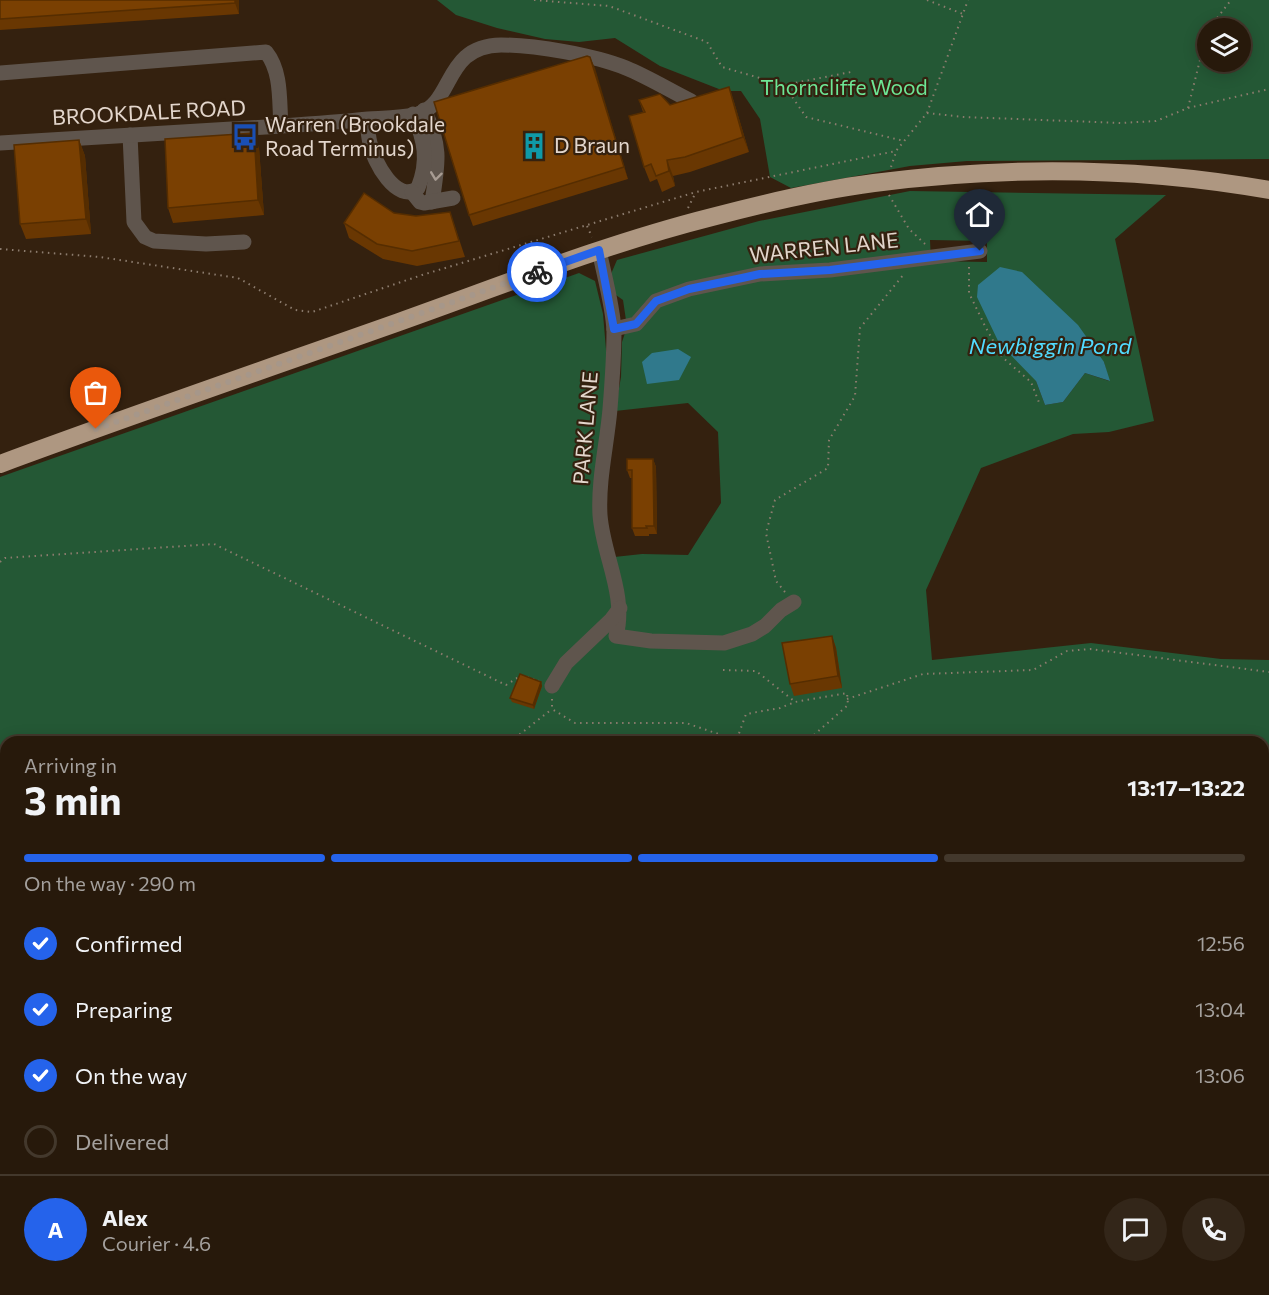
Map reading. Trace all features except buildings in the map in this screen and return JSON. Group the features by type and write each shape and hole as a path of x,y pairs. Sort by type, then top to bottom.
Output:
{"highway":[{"path":"0,464 599,250 723,214 790,198 887,181 990,172 1079,171 1166,175 1269,190"}],"street":[{"path":"418,112 436,101 454,68 463,58 476,49 499,45 540,48 596,59 624,68 691,100"},
{"path":"0,73 266,52 277,73 281,126"},
{"path":"367,120 370,145 380,168 403,192 412,192 418,188 426,156 418,112"},
{"path":"418,112 432,126 437,146 437,173 432,202"},
{"name":"BROOKDALE ROAD","path":"0,143 301,125 367,120 418,112"},
{"path":"130,135 134,222 145,237 154,241 206,244 244,242"},
{"path":"412,192 420,202 453,198"},
{"name":"PARK LANE","path":"599,250 614,329 610,410 600,512 602,537 613,573 620,608 620,622 616,636 651,641 724,644 752,634 794,602"},
{"name":"WARREN LANE","path":"614,329 636,324 656,301 689,289 760,274 830,270 975,252"},
{"path":"552,686 566,663 620,608"}],"path":[{"path":"534,0 609,6 707,42 722,67 784,85 851,72"},
{"path":"927,0 963,14"},
{"path":"938,256 909,229 889,195 887,181 896,151 927,113 968,0"},
{"path":"1217,18 1231,0"},
{"path":"1188,108 1197,72"},
{"path":"784,85 806,117 904,141"},
{"path":"927,113 964,117 1121,123 1156,121 1188,108 1269,89"},
{"path":"0,249 100,257 238,278 295,310 312,312 433,272 696,192 896,151"},
{"path":"975,252 969,292 1002,357 1031,382 1040,405"},
{"path":"794,602 776,582 766,533 776,501 828,468 829,440 855,396 860,328 917,258"},
{"path":"0,562 5,558 214,544 506,685 522,675 552,686 552,709"},
{"path":"848,699 923,674 1033,670 1067,651 1090,650 1269,672"},
{"path":"723,670 756,671 795,702"},
{"path":"738,736 746,714 847,693 848,705 813,736"},
{"path":"518,736 552,709"},
{"path":"552,709 575,723 686,723 725,736"}],"green space":[{"name":"Thorncliffe Wood","path":"437,0 1269,0 1269,159 967,161 910,166 791,188 770,177 760,119 741,91 724,91 660,66 615,38 579,42 545,39 497,28 456,15"},
{"path":"910,191 1166,195 1115,239 1154,421 1109,432 1073,434 981,468 926,590 932,660 1091,643 1221,659 1269,660 1269,736 0,736 0,477 579,273 595,281 603,314 608,373 605,558 642,554 688,555 721,503 718,432 688,403 615,411 621,377 622,342 627,327 623,300 613,293 611,274 617,260 759,221","holes":["930,240 987,241 987,262 931,261","1104,362 1109,381 1085,373 1063,402 1045,405 1036,381"]}],"water":[{"name":"Newbiggin Pond","path":"1000,267 1022,272 1078,325 1104,362 1110,381 1085,373 1063,402 1045,405 1036,381 999,343 977,297 978,285"},
{"path":"678,349 691,357 679,380 647,384 642,362 652,353"}],"way so far":[{"path":"96,429 537,272"}],"place":[{"name":"Warren (Brookdale Road Terminus)","path":"245,137"},
{"name":"D Braun","path":"534,146"}],"route":[{"path":"537,272 599,250 614,329 636,324 656,301 689,289 760,274 830,270 980,251"}]}
